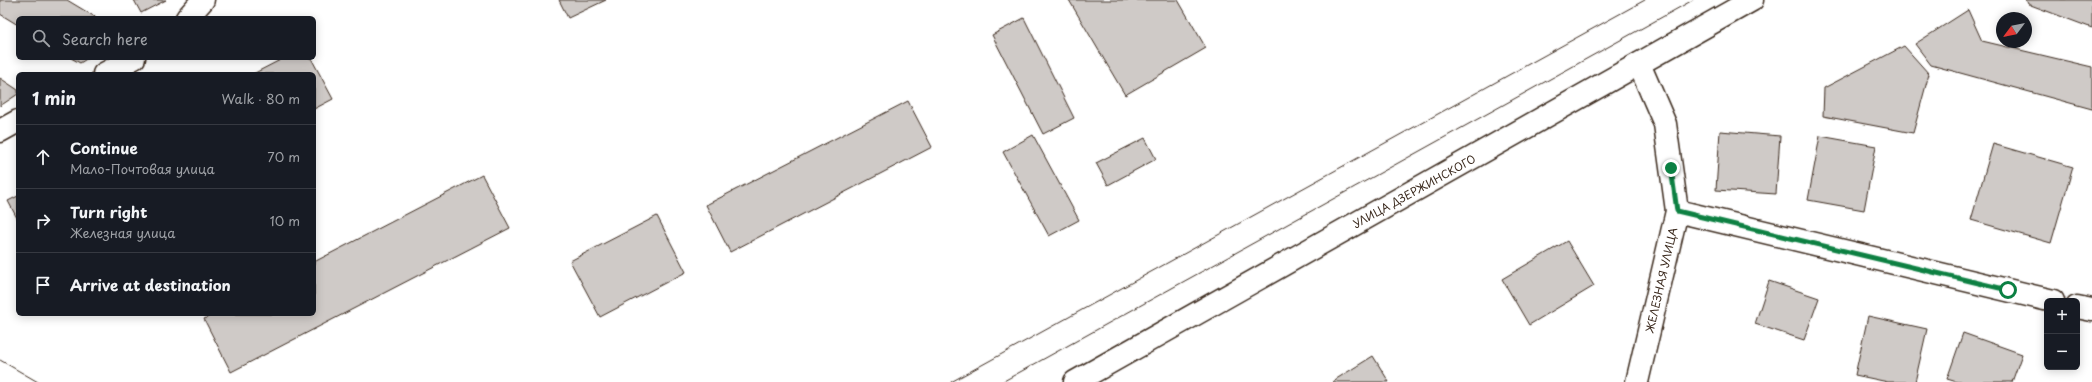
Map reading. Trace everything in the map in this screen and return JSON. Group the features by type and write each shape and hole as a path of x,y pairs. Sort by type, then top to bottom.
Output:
{"main road":[{"path":"189,16 203,0"},
{"name":"УЛИЦА ДЗЕРЖИНСКОГО","path":"1075,382 1752,0"},
{"path":"108,72 130,60"},
{"name":"ЖЕЛЕЗНАЯ УЛИЦА","path":"1637,382 1677,211 1665,124 1639,64"},
{"path":"0,131 16,122"},
{"path":"1677,211 2044,299"},
{"path":"2080,308 2092,310"}],"building":[{"path":"0,0 67,0 94,16 16,16 16,24 0,14"},
{"path":"134,0 166,0 141,13"},
{"path":"559,0 606,0 568,18"},
{"path":"1069,0 1178,0 1206,48 1125,95"},
{"path":"2026,0 2092,0 2092,28 2028,4"},
{"path":"1968,10 1982,41 1996,44 1996,48 2012,48 2092,67 2092,109 1931,65 1915,44"},
{"path":"1024,18 1074,118 1043,134 992,35"},
{"path":"1904,46 1929,74 1913,133 1823,116 1824,88"},
{"path":"75,60 85,60 80,63"},
{"path":"280,60 312,60 333,99 316,108 316,72 257,72"},
{"path":"0,78 16,89 16,95 0,106"},
{"path":"908,101 932,147 730,252 706,205"},
{"path":"1720,131 1780,136 1776,194 1716,190"},
{"path":"1033,135 1079,220 1049,236 1003,152"},
{"path":"1820,136 1876,146 1864,210 1808,200"},
{"path":"1145,138 1156,159 1108,185 1096,163"},
{"path":"1993,144 2073,167 2051,243 1971,220"},
{"path":"482,175 510,228 231,372 204,319 210,316 316,316 316,261"},
{"path":"16,197 16,216 8,201"},
{"path":"657,216 686,272 600,317 570,261"},
{"path":"1567,241 1594,286 1529,325 1502,279"},
{"path":"1769,281 1819,298 1804,340 1755,324"},
{"path":"1868,316 1927,329 1915,382 1888,382 1855,375"},
{"path":"1963,333 2022,354 2012,382 1957,382 1947,379"},
{"path":"1373,356 1389,382 1333,381"}],"tram line":[{"path":"951,382 1645,0"},
{"path":"1002,382 1693,0"},
{"path":"0,360 38,382"}],"route":[{"path":"1671,168 1677,211 2008,290"}]}
